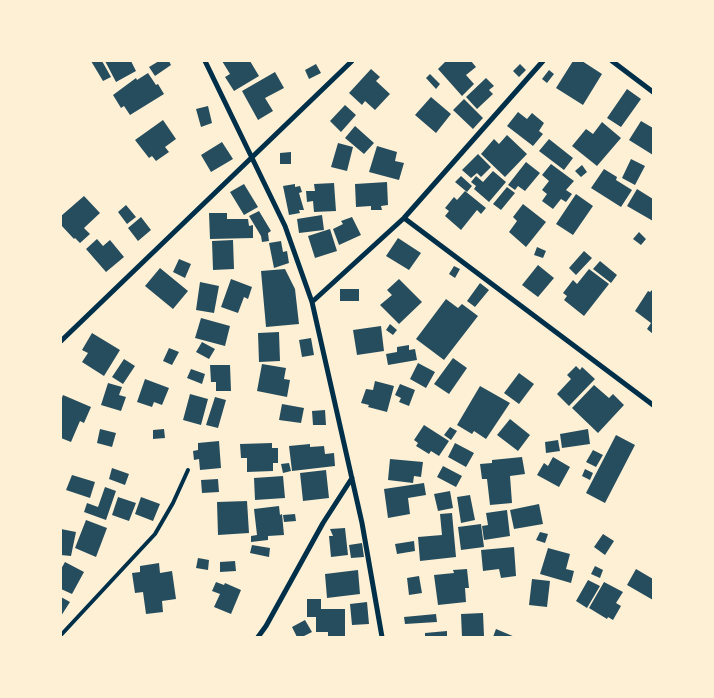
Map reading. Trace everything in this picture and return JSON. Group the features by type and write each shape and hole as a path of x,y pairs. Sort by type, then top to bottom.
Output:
{"street":[{"path":"205,61 285,226 312,302 362,523 382,637"},
{"path":"61,341 352,61"},
{"path":"312,302 404,218 544,61"},
{"path":"612,61 653,92"},
{"path":"404,218 653,405"},
{"path":"258,637 266,626 323,523 352,478"}],"lane":[{"path":"61,635 155,534 173,503 188,470"}],"building":[{"path":"91,61 102,61 111,77 103,81"},
{"path":"105,61 131,61 136,71 116,82"},
{"path":"159,61 169,61 171,65 155,76 149,67"},
{"path":"222,61 250,61 259,76 234,91 225,77 230,74"},
{"path":"446,61 471,61 476,67 466,75 474,84 462,96 438,69"},
{"path":"573,61 582,61 602,74 583,105 556,88"},
{"path":"316,64 321,73 309,79 305,70"},
{"path":"520,64 526,70 519,77 513,71"},
{"path":"371,69 380,77 376,81 390,94 375,110 365,101 362,105 349,93"},
{"path":"549,70 554,74 547,83 542,79"},
{"path":"275,72 284,88 265,98 273,111 258,120 242,91"},
{"path":"148,73 164,94 130,115 124,106 121,108 113,95 136,78 137,80"},
{"path":"430,74 440,84 436,89 426,78"},
{"path":"486,78 494,86 489,90 493,94 477,109 466,97"},
{"path":"627,89 641,99 621,127 607,118"},
{"path":"431,97 451,114 436,133 415,115"},
{"path":"464,99 483,118 473,129 453,110"},
{"path":"345,105 356,115 341,132 330,121"},
{"path":"208,106 212,123 201,127 196,109"},
{"path":"518,112 527,119 532,113 544,123 539,131 543,134 533,146 507,126"},
{"path":"163,120 176,139 165,147 169,152 156,161 152,156 149,158 135,140"},
{"path":"641,121 653,128 653,155 629,140"},
{"path":"602,122 621,138 597,166 572,146 586,129 593,134"},
{"path":"355,126 374,143 364,154 345,138"},
{"path":"507,135 527,154 505,177 481,154 494,139 499,144"},
{"path":"549,139 573,158 564,170 539,151"},
{"path":"222,142 233,159 211,172 201,155"},
{"path":"338,143 353,147 347,171 331,167"},
{"path":"377,146 397,152 395,161 404,163 399,180 369,172"},
{"path":"291,152 291,164 280,164 280,153"},
{"path":"478,154 491,167 481,177 477,173 471,178 462,170"},
{"path":"631,159 645,166 635,185 622,178"},
{"path":"526,162 540,173 525,191 518,186 515,190 508,185"},
{"path":"551,164 574,181 566,190 572,194 566,202 561,199 553,209 542,201 547,194 542,190 549,181 542,175"},
{"path":"582,165 587,172 581,177 575,171"},
{"path":"604,169 617,177 616,180 632,190 621,207 591,188"},
{"path":"493,171 506,182 489,202 474,189 476,186 471,182 476,176 483,182"},
{"path":"461,176 472,186 467,192 455,182"},
{"path":"387,182 388,205 381,206 382,210 371,210 371,206 356,207 355,184"},
{"path":"334,183 336,211 314,212 313,201 307,202 306,191 315,191 314,184"},
{"path":"244,184 258,207 244,215 230,192"},
{"path":"295,184 295,187 300,186 302,192 299,193 304,210 299,210 300,213 289,215 283,186"},
{"path":"507,187 515,193 501,210 493,204"},
{"path":"637,189 653,199 653,221 627,206"},
{"path":"465,191 486,208 481,214 477,210 461,230 445,216 449,211 445,208 454,197 457,200"},
{"path":"576,194 593,206 573,235 556,224"},
{"path":"84,196 100,213 84,228 90,234 80,243 61,225 61,216"},
{"path":"523,204 546,222 526,247 509,232 517,221 513,217"},
{"path":"126,205 136,217 127,224 118,212"},
{"path":"259,211 271,231 268,233 269,241 262,242 261,236 249,216"},
{"path":"209,213 227,213 227,219 248,219 249,226 253,225 253,238 210,239"},
{"path":"322,215 324,230 299,233 297,219"},
{"path":"141,217 151,230 138,241 128,228"},
{"path":"352,217 361,235 339,245 333,229 343,224 341,221"},
{"path":"330,229 337,251 315,258 308,236"},
{"path":"639,232 646,239 641,245 633,239"},
{"path":"398,238 421,253 409,270 386,256"},
{"path":"97,239 103,246 110,240 124,257 106,272 86,249"},
{"path":"233,240 234,269 213,270 212,241"},
{"path":"281,241 283,252 287,251 289,263 274,268 269,243"},
{"path":"537,247 546,251 543,258 534,255"},
{"path":"584,251 592,258 576,275 569,268"},
{"path":"179,259 191,264 185,278 173,272"},
{"path":"600,261 617,275 611,283 593,269"},
{"path":"538,265 554,278 538,297 522,285"},
{"path":"454,266 460,269 455,278 449,274"},
{"path":"160,268 188,291 173,309 145,286"},
{"path":"285,269 295,289 299,324 266,327 261,271"},
{"path":"589,269 609,284 584,316 564,300 567,296 563,293 573,280 577,284"},
{"path":"231,279 252,287 248,299 244,297 238,313 221,307"},
{"path":"399,279 422,302 399,324 380,305 392,295 387,290"},
{"path":"200,282 219,286 214,313 196,310"},
{"path":"480,283 489,290 475,307 467,301"},
{"path":"340,289 359,289 359,301 340,301"},
{"path":"653,289 653,334 647,329 651,323 635,311 648,291 650,292"},
{"path":"446,299 458,308 462,304 478,316 444,360 416,339"},
{"path":"201,318 230,326 225,346 195,338"},
{"path":"390,324 397,330 393,335 386,330"},
{"path":"381,326 384,351 357,355 353,330"},
{"path":"279,332 280,361 259,362 258,333"},
{"path":"92,333 120,350 104,376 82,362 88,353 82,350"},
{"path":"311,338 314,355 302,357 299,340"},
{"path":"202,342 215,349 209,359 196,352"},
{"path":"409,345 409,350 415,349 417,360 388,365 386,354 397,352 397,347"},
{"path":"169,348 179,352 172,365 163,361"},
{"path":"453,358 467,368 449,394 434,384"},
{"path":"124,359 135,366 123,384 112,377"},
{"path":"418,363 435,372 426,388 410,379"},
{"path":"262,364 286,368 284,379 290,380 287,397 257,391"},
{"path":"210,365 230,365 231,391 216,391 216,382 211,382"},
{"path":"576,366 580,370 582,367 595,379 569,406 557,394 571,379 567,375"},
{"path":"191,369 205,374 202,384 187,378"},
{"path":"519,373 534,384 519,404 504,393"},
{"path":"145,379 169,388 162,405 154,402 152,407 137,402"},
{"path":"375,381 394,386 387,412 361,403 366,389 373,390"},
{"path":"108,383 122,387 119,395 126,397 121,411 101,405"},
{"path":"400,384 415,390 409,406 399,402 401,398 395,395"},
{"path":"594,385 609,398 613,394 624,405 598,433 572,408"},
{"path":"480,386 510,403 486,439 474,431 472,434 457,425"},
{"path":"190,394 208,399 201,425 183,420"},
{"path":"63,395 91,407 84,423 80,421 71,442 61,438 61,400"},
{"path":"215,397 226,400 218,428 206,425"},
{"path":"282,404 304,408 301,423 279,420"},
{"path":"325,410 326,425 313,425 312,411"},
{"path":"510,419 530,435 518,451 497,435"},
{"path":"424,425 449,441 439,456 431,451 429,454 416,446 418,443 414,440"},
{"path":"450,427 457,431 451,440 444,435"},
{"path":"100,429 116,433 112,447 97,443"},
{"path":"164,429 165,438 153,439 153,430"},
{"path":"588,429 590,444 562,448 560,434"},
{"path":"616,435 635,445 605,503 586,493"},
{"path":"558,440 560,451 546,453 545,442"},
{"path":"219,441 221,468 200,470 199,459 194,460 193,451 198,450 198,443"},
{"path":"272,443 272,448 278,448 278,463 273,463 273,471 247,472 247,458 241,458 240,444"},
{"path":"455,443 474,453 466,467 448,457"},
{"path":"310,444 310,447 324,446 325,454 334,453 335,466 292,471 289,446"},
{"path":"593,450 603,455 596,467 586,462"},
{"path":"522,457 525,474 510,476 512,503 490,505 487,479 482,479 480,464 492,463 492,460"},
{"path":"553,457 570,467 559,487 537,475 544,463 548,466"},
{"path":"390,459 423,462 421,477 414,476 413,483 388,480"},
{"path":"289,463 291,471 283,473 281,464"},
{"path":"443,466 462,476 456,487 437,477"},
{"path":"112,468 129,474 125,485 109,479"},
{"path":"585,469 593,473 590,480 582,476"},
{"path":"326,470 329,498 303,501 300,473"},
{"path":"72,475 95,482 90,498 66,490"},
{"path":"283,476 285,498 255,500 254,478"},
{"path":"218,479 219,492 202,493 201,480"},
{"path":"424,483 426,495 408,498 410,514 388,518 384,489"},
{"path":"105,487 116,491 106,520 84,512 87,503 98,507"},
{"path":"450,491 453,508 438,511 434,494"},
{"path":"470,495 475,520 461,523 457,497"},
{"path":"118,497 136,503 129,521 112,515"},
{"path":"141,497 160,504 153,521 135,514"},
{"path":"247,501 249,533 218,535 217,502"},
{"path":"539,504 543,524 514,529 510,510"},
{"path":"279,506 280,515 282,514 284,535 268,536 268,540 251,542 251,536 257,535 254,509"},
{"path":"507,510 510,536 484,540 482,526 488,525 486,513"},
{"path":"452,513 456,557 420,561 418,537 442,535 440,514"},
{"path":"295,514 296,521 284,522 283,515"},
{"path":"86,520 107,528 96,557 75,548"},
{"path":"481,524 484,547 461,550 458,527"},
{"path":"345,528 348,555 331,557 329,536 333,536 330,529"},
{"path":"61,529 76,532 71,556 61,555"},
{"path":"540,532 548,534 545,543 536,540"},
{"path":"603,534 614,541 605,555 594,547"},
{"path":"414,541 415,551 397,554 395,544"},
{"path":"362,543 364,557 351,558 349,545"},
{"path":"252,545 270,548 269,557 250,553"},
{"path":"514,547 516,576 501,578 499,569 483,571 481,550"},
{"path":"548,548 570,554 566,569 574,571 571,583 540,574"},
{"path":"198,558 209,560 208,570 196,568"},
{"path":"235,561 236,571 220,572 220,562"},
{"path":"65,562 84,572 72,594 61,589 61,569"},
{"path":"159,563 160,573 172,571 176,599 162,601 163,612 146,614 143,592 135,593 132,573 140,572 140,566"},
{"path":"595,566 603,570 600,578 591,574"},
{"path":"467,569 469,588 465,588 466,602 438,605 434,575 454,573 453,570"},
{"path":"636,569 653,579 653,600 627,585"},
{"path":"358,570 360,594 327,598 325,574"},
{"path":"419,576 422,593 409,595 407,578"},
{"path":"532,579 550,581 547,607 529,605"},
{"path":"588,580 600,586 587,608 576,601"},
{"path":"216,582 224,585 225,583 241,590 231,614 214,607 220,594 212,591"},
{"path":"604,582 623,592 616,603 621,606 613,620 608,617 607,619 589,608"},
{"path":"61,597 70,602 61,616"},
{"path":"307,599 321,599 321,609 345,609 345,637 328,637 328,632 316,632 316,617 307,617"},
{"path":"367,602 369,624 352,625 350,604"},
{"path":"483,613 484,636 462,637 461,614"},
{"path":"436,614 437,622 405,624 404,617"},
{"path":"305,620 312,632 302,637 297,637 292,627"},
{"path":"496,629 515,637 493,637"},
{"path":"447,631 447,637 425,637 425,633"}]}
